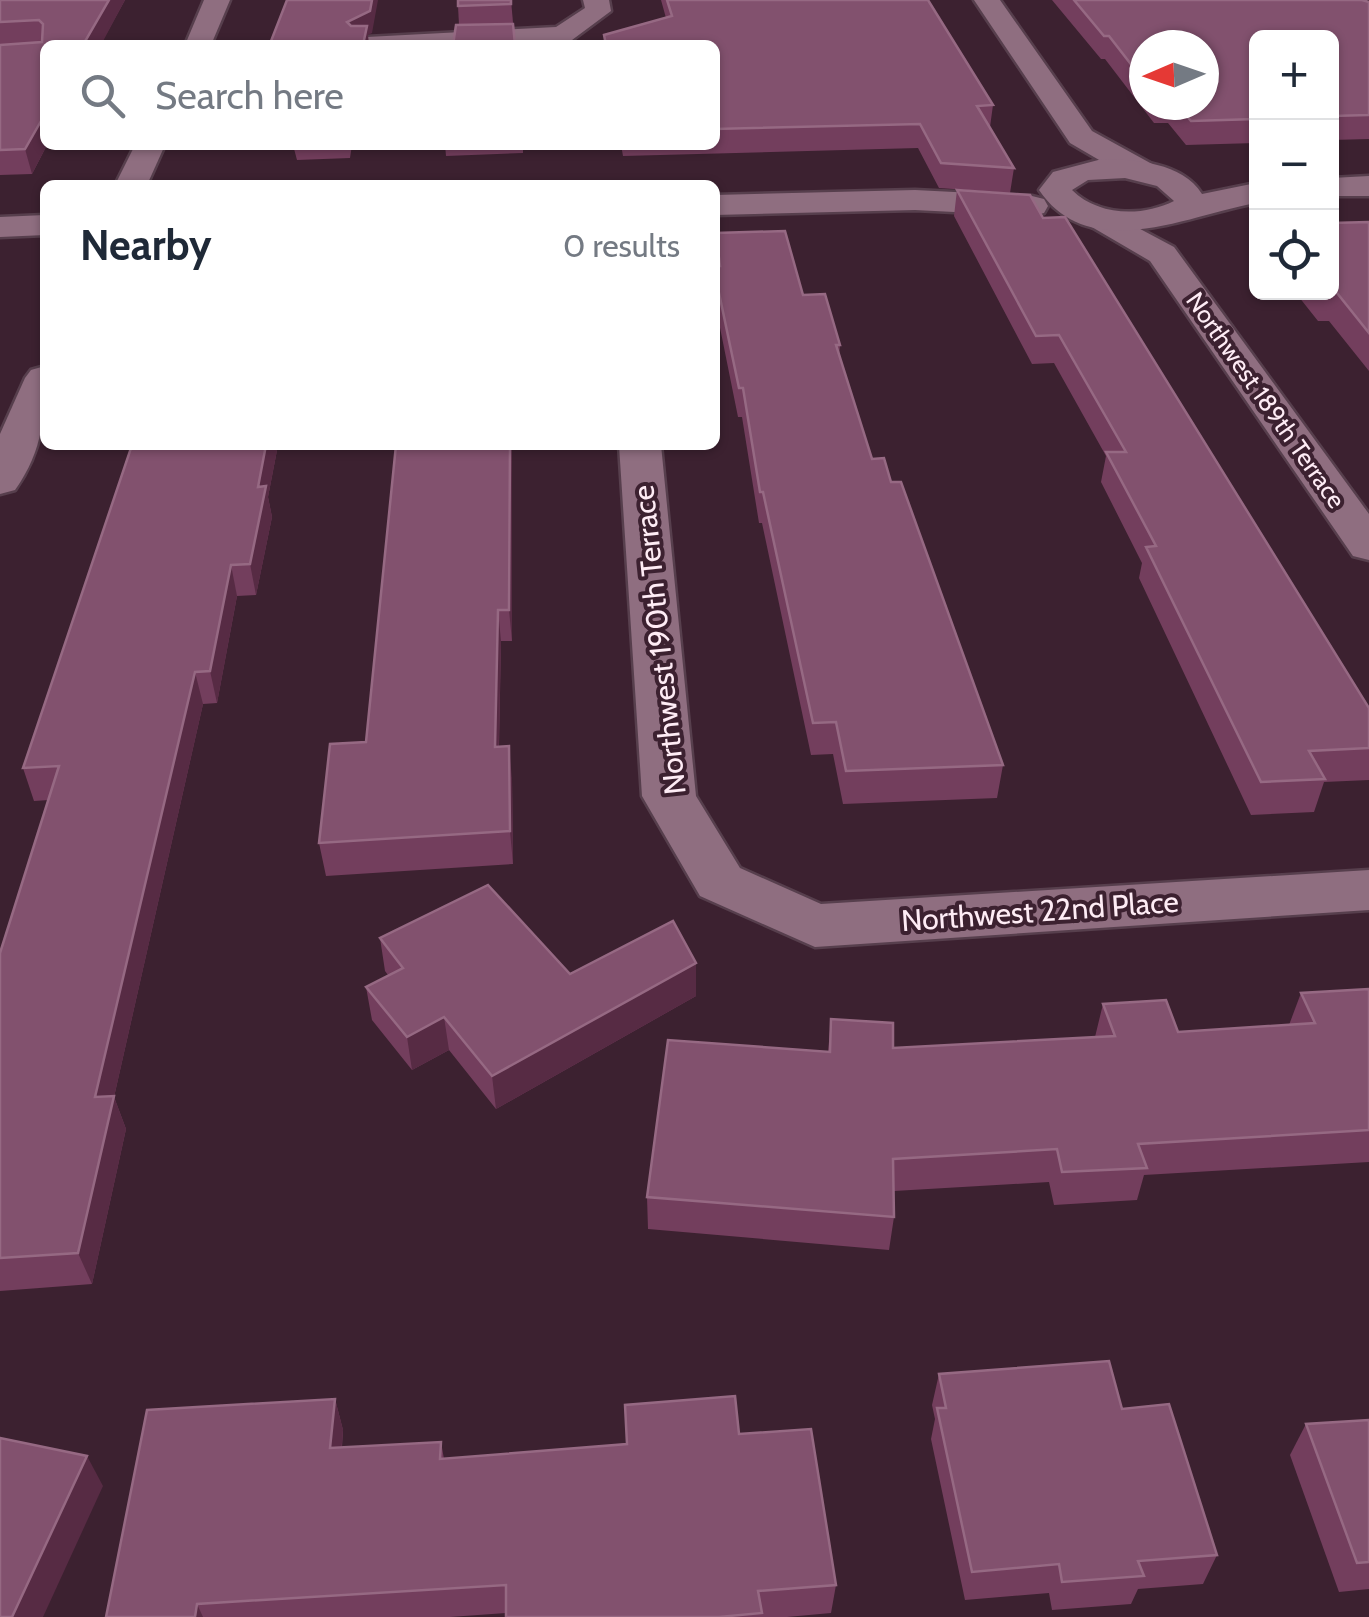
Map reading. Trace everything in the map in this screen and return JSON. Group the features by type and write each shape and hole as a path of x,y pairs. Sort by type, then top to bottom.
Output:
{"street":[{"path":"200,40 217,0"},
{"path":"512,40 563,34 598,12 596,0"},
{"path":"987,0 1081,137 1188,193 1162,254"},
{"path":"1081,137 1080,162 1056,190 1060,199 1089,213"},
{"path":"133,180 148,150"},
{"path":"915,200 1107,168 1249,189"},
{"path":"1339,187 1369,186"},
{"path":"720,204 915,200 1137,220 1249,192"},
{"name":"Northwest 189th Terrace","path":"1089,213 1162,254 1369,546"},
{"path":"0,227 40,225"},
{"path":"0,481 40,389"},
{"name":"Northwest 190th Terrace","path":"640,450 669,796 720,882"},
{"name":"Northwest 22nd Place","path":"720,882 814,926 1369,890"}],"building":[{"path":"0,0 109,0 86,40 42,40 43,24 39,20 0,22"},
{"path":"287,0 372,0 370,11 347,22 351,26 367,26 364,40 271,40"},
{"path":"458,0 511,0 511,4 458,6"},
{"path":"667,0 928,0 993,105 977,106 1014,168 941,163 920,124 720,129 720,40 605,40 604,35 672,16"},
{"path":"1074,0 1369,2 1369,115 1339,116 1339,30 1249,30 1249,119 1191,121 1219,120 1219,30 1129,30 1129,62 1109,36 1104,36"},
{"path":"513,24 515,40 454,40 456,25"},
{"path":"40,42 40,123 25,149 0,150 0,45"},
{"path":"957,190 1030,195 1043,218 1065,217 1369,708 1369,748 1309,751 1325,779 1261,782 1146,547 1156,546 1106,452 1126,452 1059,335 1036,336"},
{"path":"1369,222 1369,333 1339,296 1339,223"},
{"path":"785,231 803,295 825,294 840,345 836,345 872,459 884,458 891,482 901,482 1003,765 846,771 836,722 813,723 760,492 743,388 739,388 720,298 720,233"},
{"path":"130,450 265,450 258,487 266,486 250,564 231,565 210,671 195,672 95,1097 114,1096 78,1253 0,1258 0,953 59,766 23,768"},
{"path":"395,450 510,450 509,610 498,610 495,747 509,746 510,831 319,843 330,744 366,742"},
{"path":"488,885 570,974 673,921 696,963 492,1076 444,1017 407,1037 366,987 403,968 380,938"},
{"path":"1369,989 1369,1130 1138,1144 1147,1168 1062,1172 1057,1149 893,1159 894,1217 647,1197 668,1040 830,1052 831,1019 893,1023 893,1048 1115,1036 1103,1004 1166,1000 1178,1032 1315,1023 1301,993"},
{"path":"1109,1361 1122,1409 1169,1404 1217,1555 1138,1561 1144,1576 1062,1582 1059,1564 972,1572 937,1408 946,1408 939,1374"},
{"path":"735,1396 739,1434 811,1429 836,1585 758,1591 762,1613 719,1617 506,1617 506,1585 197,1604 195,1617 106,1617 147,1410 335,1399 330,1448 441,1442 440,1459 627,1444 625,1405"},
{"path":"1369,1420 1369,1562 1357,1563 1306,1424"},
{"path":"0,1438 87,1456 12,1617 0,1617"}]}
